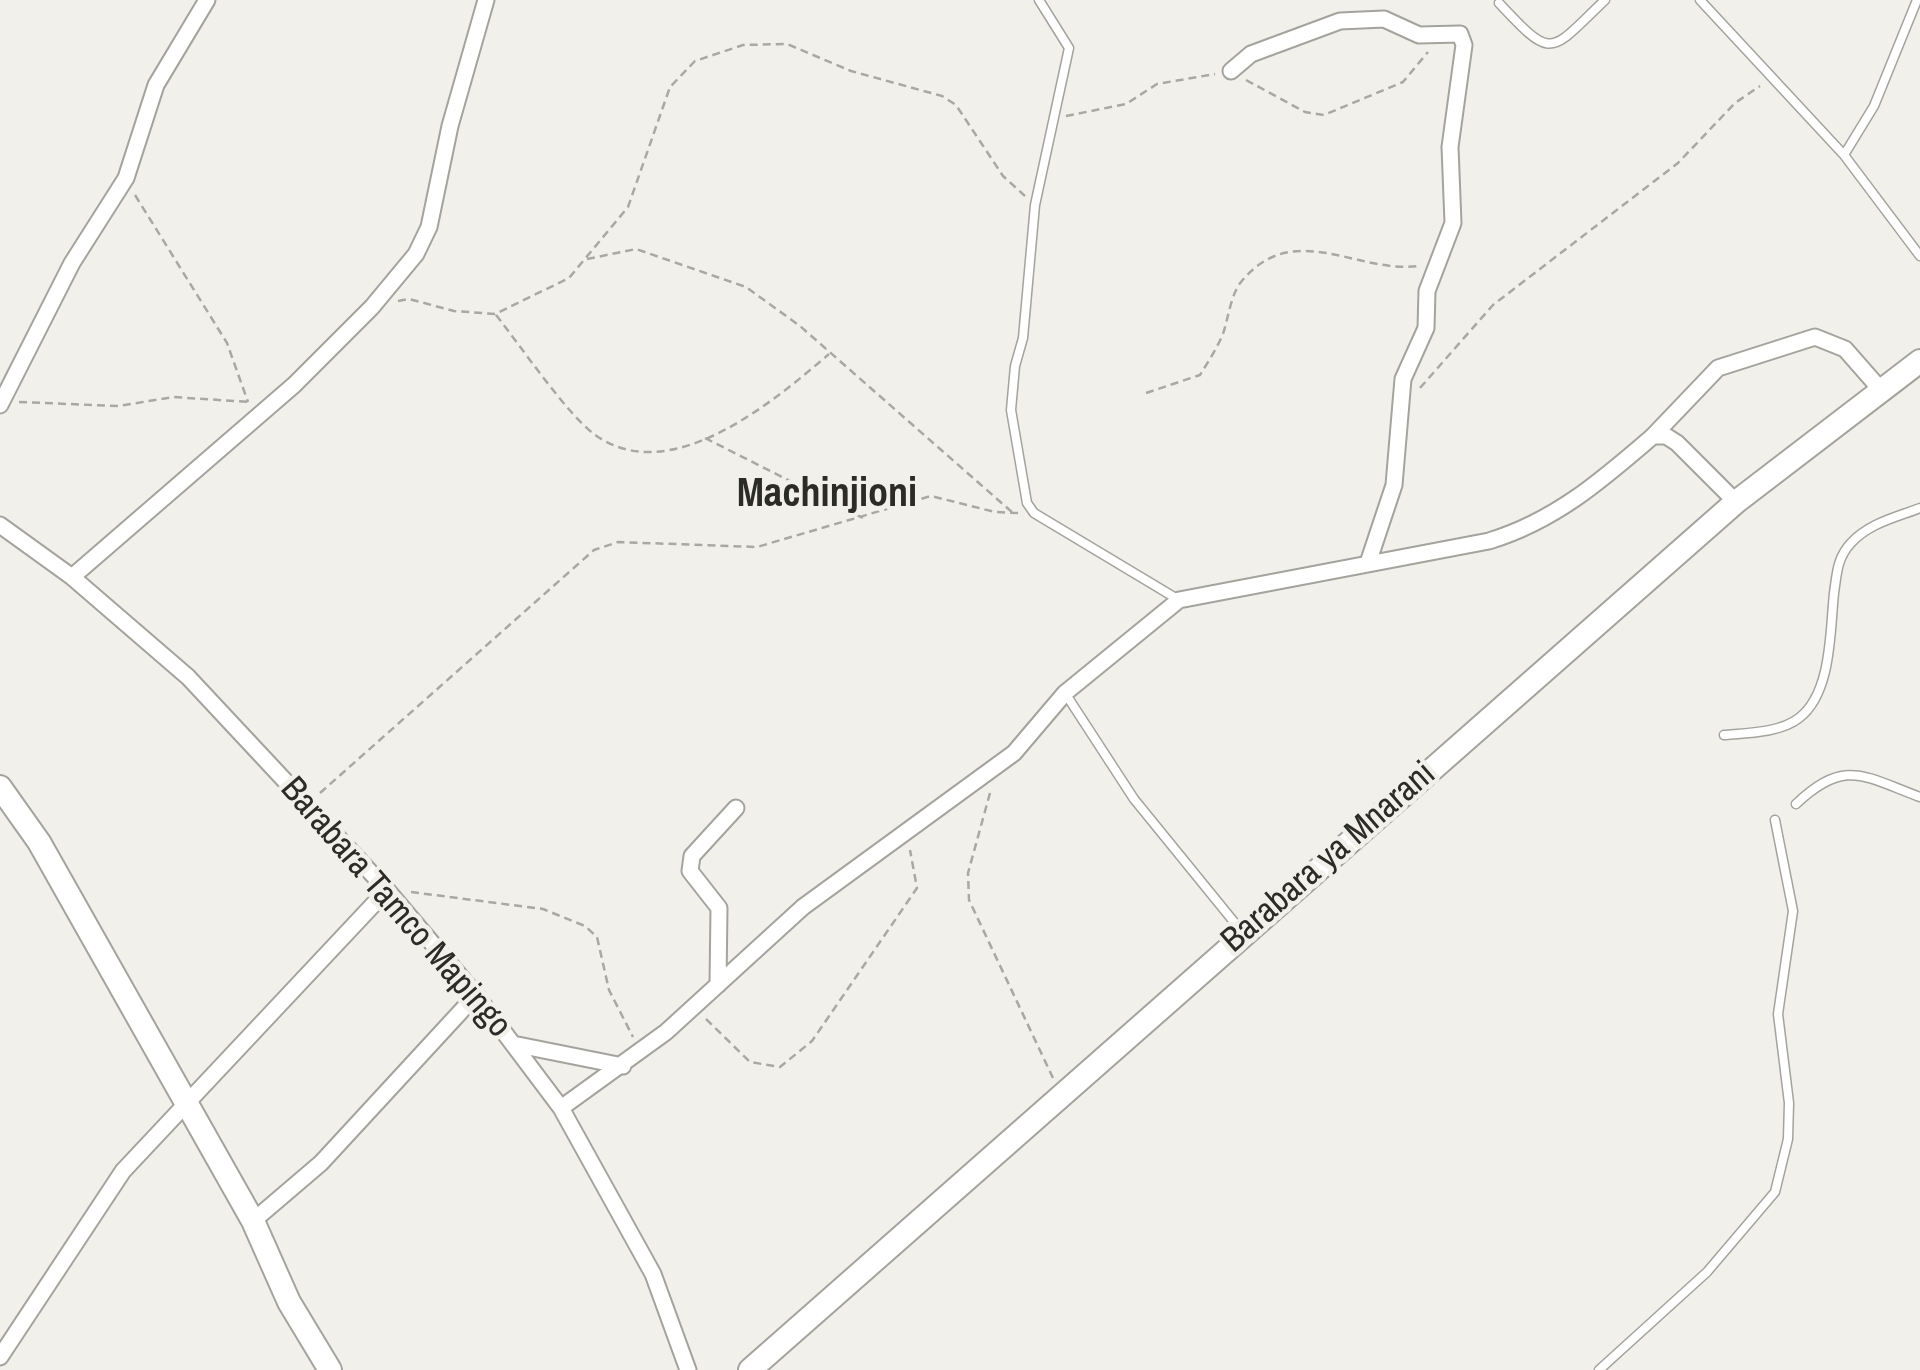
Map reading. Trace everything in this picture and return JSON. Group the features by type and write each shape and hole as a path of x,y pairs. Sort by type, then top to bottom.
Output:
{"street":[{"path":"1,403 72,263 126,178 156,85 207,0"},
{"path":"72,576 294,385 372,307 416,254 428,227 450,126 486,0"},
{"path":"1231,71 1252,54 1340,21 1384,20 1419,35 1460,34 1464,45 1450,147 1454,224 1427,291 1426,328 1404,380 1398,404 1394,484 1368,563"},
{"path":"560,1108 642,1051 803,907 1014,753 1064,694 1179,600 1489,541 1528,529 1583,496 1654,436 1718,368 1815,337 1845,349 1881,390"},
{"name":"Barabara ya Mnarani","path":"750,1370 1736,502 1920,360"},
{"path":"1654,436 1666,436 1676,443 1736,502"},
{"name":"Barabara Tamco Mapingo","path":"0,525 72,576 188,678 387,890 476,995 560,1108 652,1274 688,1370"},
{"path":"0,787 39,842 253,1221 289,1302 330,1370"},
{"path":"718,984 719,908 690,871 692,856 736,808"},
{"path":"0,1357 123,1171 387,890"},
{"path":"253,1221 321,1163 476,995"},
{"path":"513,1044 622,1066"}],"lane":[{"path":"1039,0 1069,48 1036,205 1011,410 1022,484 1034,513 1179,600"},
{"path":"1499,3 1538,44 1550,47 1562,42 1605,0"},
{"path":"1700,0 1844,155 1920,256"},
{"path":"1844,155 1874,106 1917,0"},
{"path":"1724,735 1760,732 1798,720 1811,704 1826,668 1838,560 1854,539 1920,508"},
{"path":"1064,694 1134,799 1243,933"},
{"path":"1796,804 1819,783 1852,772 1920,797"},
{"path":"1599,1370 1708,1272 1775,1192 1781,1177 1789,1103 1778,1014 1793,910 1775,820"}],"path":[{"path":"1055,117 1126,104 1157,84 1231,71 1305,112 1324,116 1403,82 1442,34"},
{"path":"372,307 409,299 454,311 495,314 569,278 637,189 670,87 695,61 743,44 787,44 851,71 942,96 956,105 1002,176 1036,205"},
{"path":"1398,404 1425,384 1494,305 1678,163 1736,103 1770,78"},
{"path":"1,403 118,406 174,397 248,402 228,343 126,178"},
{"path":"586,259 636,248 746,287 830,353 1014,514"},
{"path":"1146,393 1200,375 1221,338 1239,283 1273,257 1310,249 1387,267 1415,267 1439,260"},
{"path":"495,314 590,431 614,447 636,452 668,449 704,437 766,408 830,353"},
{"path":"704,437 862,518"},
{"path":"308,804 594,550 618,542 757,547 931,496 1014,514 1034,513"},
{"path":"992,787 968,873 969,900 1063,1098"},
{"path":"694,1007 750,1062 780,1067 812,1041 916,888 916,866 905,834"},
{"path":"387,890 495,900 543,909 584,926 597,937 609,990 642,1051"}],"district":[{"name":"Machinjioni","path":"827,495"}]}
